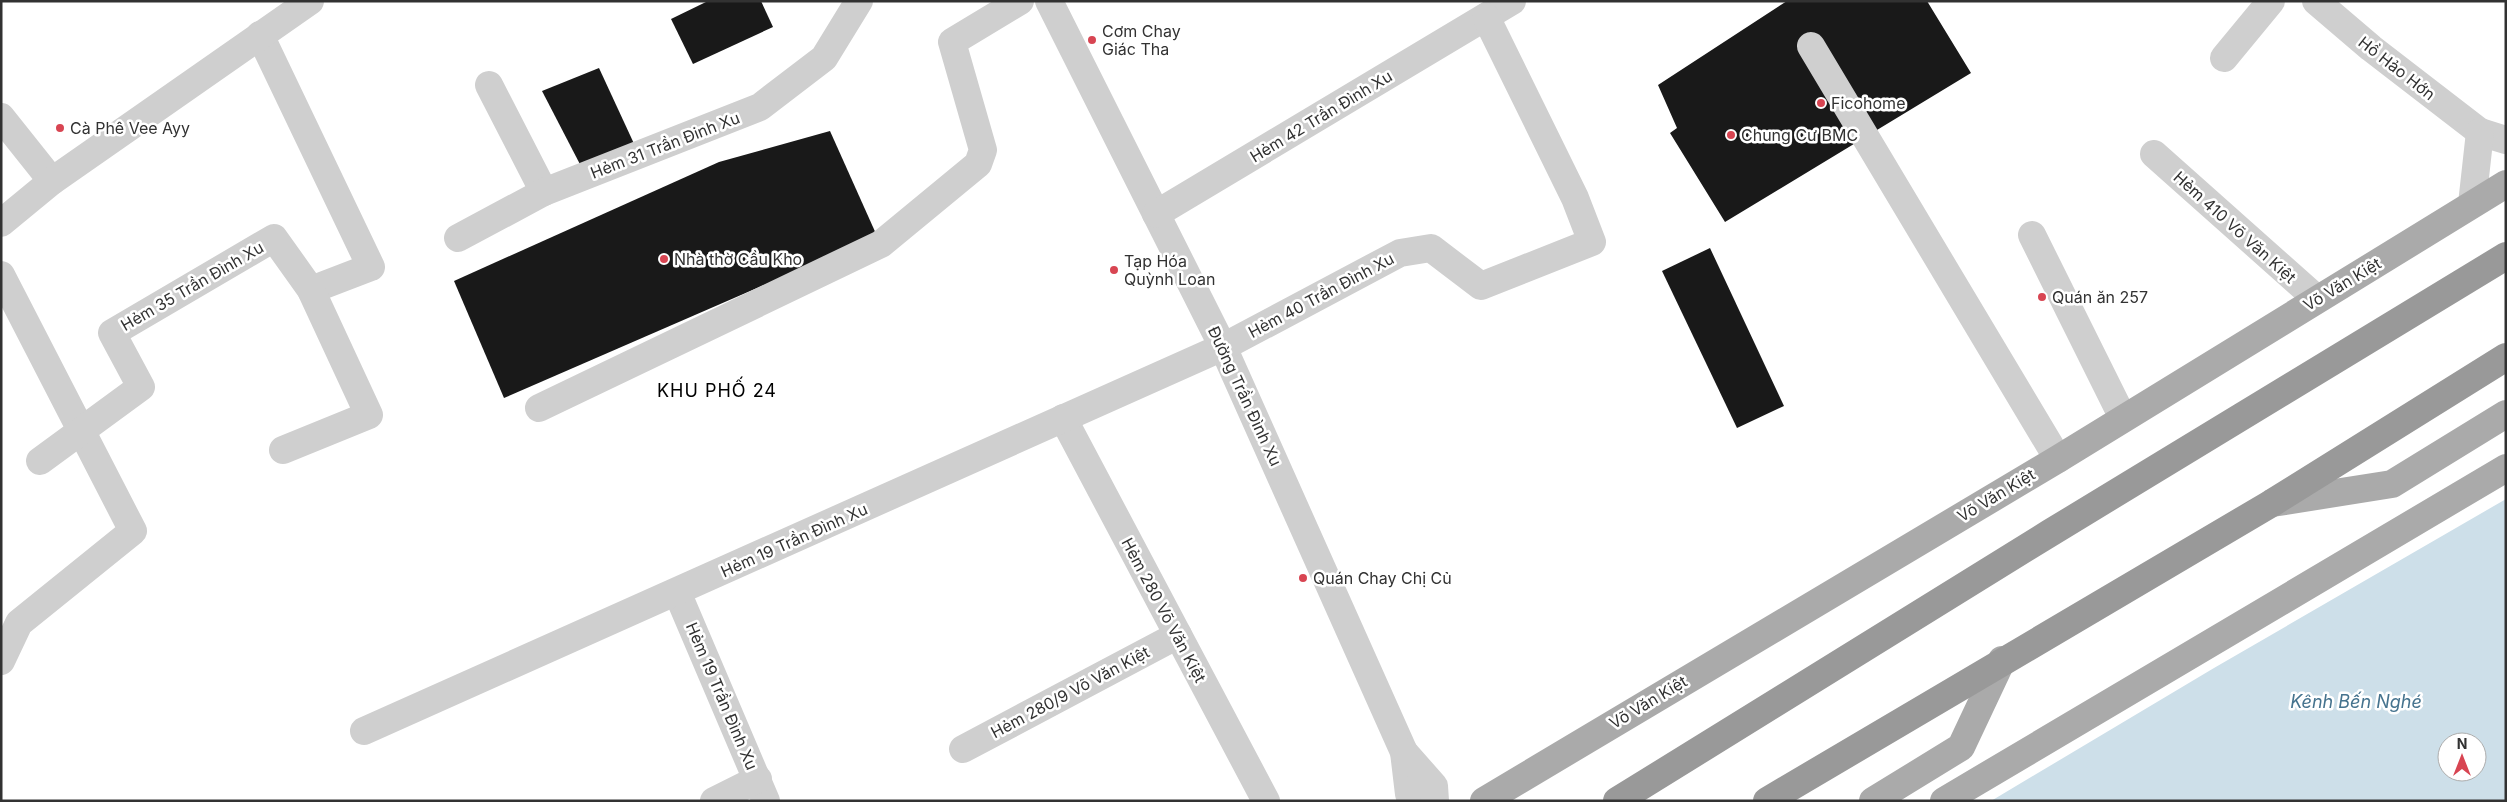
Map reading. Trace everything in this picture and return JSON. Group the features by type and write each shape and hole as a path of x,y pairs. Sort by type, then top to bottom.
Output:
{"highway":[{"path":"1617,801 2042,538 2506,256"},
{"path":"1767,801 2002,660 2272,503 2506,357"}],"main road":[{"name":"Võ Văn Kiệt","path":"1484,801 2058,459 2506,184"},
{"path":"2272,503 2392,484 2506,414"},
{"path":"1944,801 2506,468"},
{"path":"1873,801 1961,747 2002,660"}],"street":[{"path":"1,223 52,181 310,1"},
{"name":"Hẻm 31 Trần Đinh Xu","path":"458,238 544,192 760,107 824,58 859,1"},
{"path":"539,408 881,244 978,164 983,150 952,42 1020,1"},
{"name":"Đường Trần Ðình Xu","path":"1048,1 1223,346 1404,752 1409,794 1414,801"},
{"name":"Hẻm 42 Trần Ðình Xu","path":"1156,214 1512,1"},
{"path":"2224,58 2270,1"},
{"name":"Hồ Hảo Hớn","path":"2316,1 2371,48 2480,132 2506,140"},
{"name":"Hẻm 40 Trần Đình Xu","path":"1223,346 1400,253 1431,248 1481,286 1592,242 1575,198 1486,17"},
{"path":"260,35 370,267 311,290"},
{"path":"1811,46 2058,459"},
{"path":"489,84 544,192"},
{"path":"1,117 52,181"},
{"path":"2472,204 2480,132"},
{"name":"Hẻm 410 Võ Văn Kiệt","path":"2154,154 2317,299"},
{"path":"2032,235 2123,418"},
{"name":"Hẻm 35 Trần Đình Xu","path":"40,461 141,388 112,333 274,238 311,290 369,415 283,450"},
{"path":"1,275 133,531 19,623 1,661"},
{"name":"Hẻm 19 Trần Ðình Xu","path":"364,731 1223,346"},
{"name":"Hẻm 280 Võ Văn Kiệt","path":"1063,418 1266,801"},
{"name":"Hẻm 19 Trần Đình Xu","path":"677,592 762,790"},
{"name":"Hẻm 280/9 Võ Văn Kiệt","path":"963,749 1178,635"},
{"path":"1404,752 1434,786 1435,801"},
{"path":"714,801 762,790"}],"water":[{"name":"Kênh Bến Nghé","path":"2506,499 2506,801 1991,801 2214,668"}],"building":[{"path":"708,1 761,1 773,27 693,64 671,19"},
{"name":"Ficohome","path":"1787,1 1927,1 1971,73 1725,222 1670,133 1677,128 1658,85"},
{"path":"599,68 636,148 584,172 542,91"},
{"name":"Nhà thờ Cầu Kho","path":"830,131 877,236 504,398 454,281 719,162"},
{"path":"1710,248 1784,406 1737,428 1662,271"}],"place":[{"name":"Cơm Chay Giác Tha","path":"1092,40"},
{"name":"Ficohome","path":"1821,103"},
{"name":"Cà Phê Vee Ayy","path":"60,128"},
{"name":"Chung Cư BMC","path":"1731,135"},
{"name":"Nhà thờ Cầu Kho","path":"664,259"},
{"name":"Tạp Hóa Quỳnh Loan","path":"1114,270"},
{"name":"Quán ăn 257","path":"2042,297"},
{"name":"Quán Chay Chị Củ","path":"1303,578"}],"district":[{"name":"KHU PHỐ 24","path":"717,390"}]}
